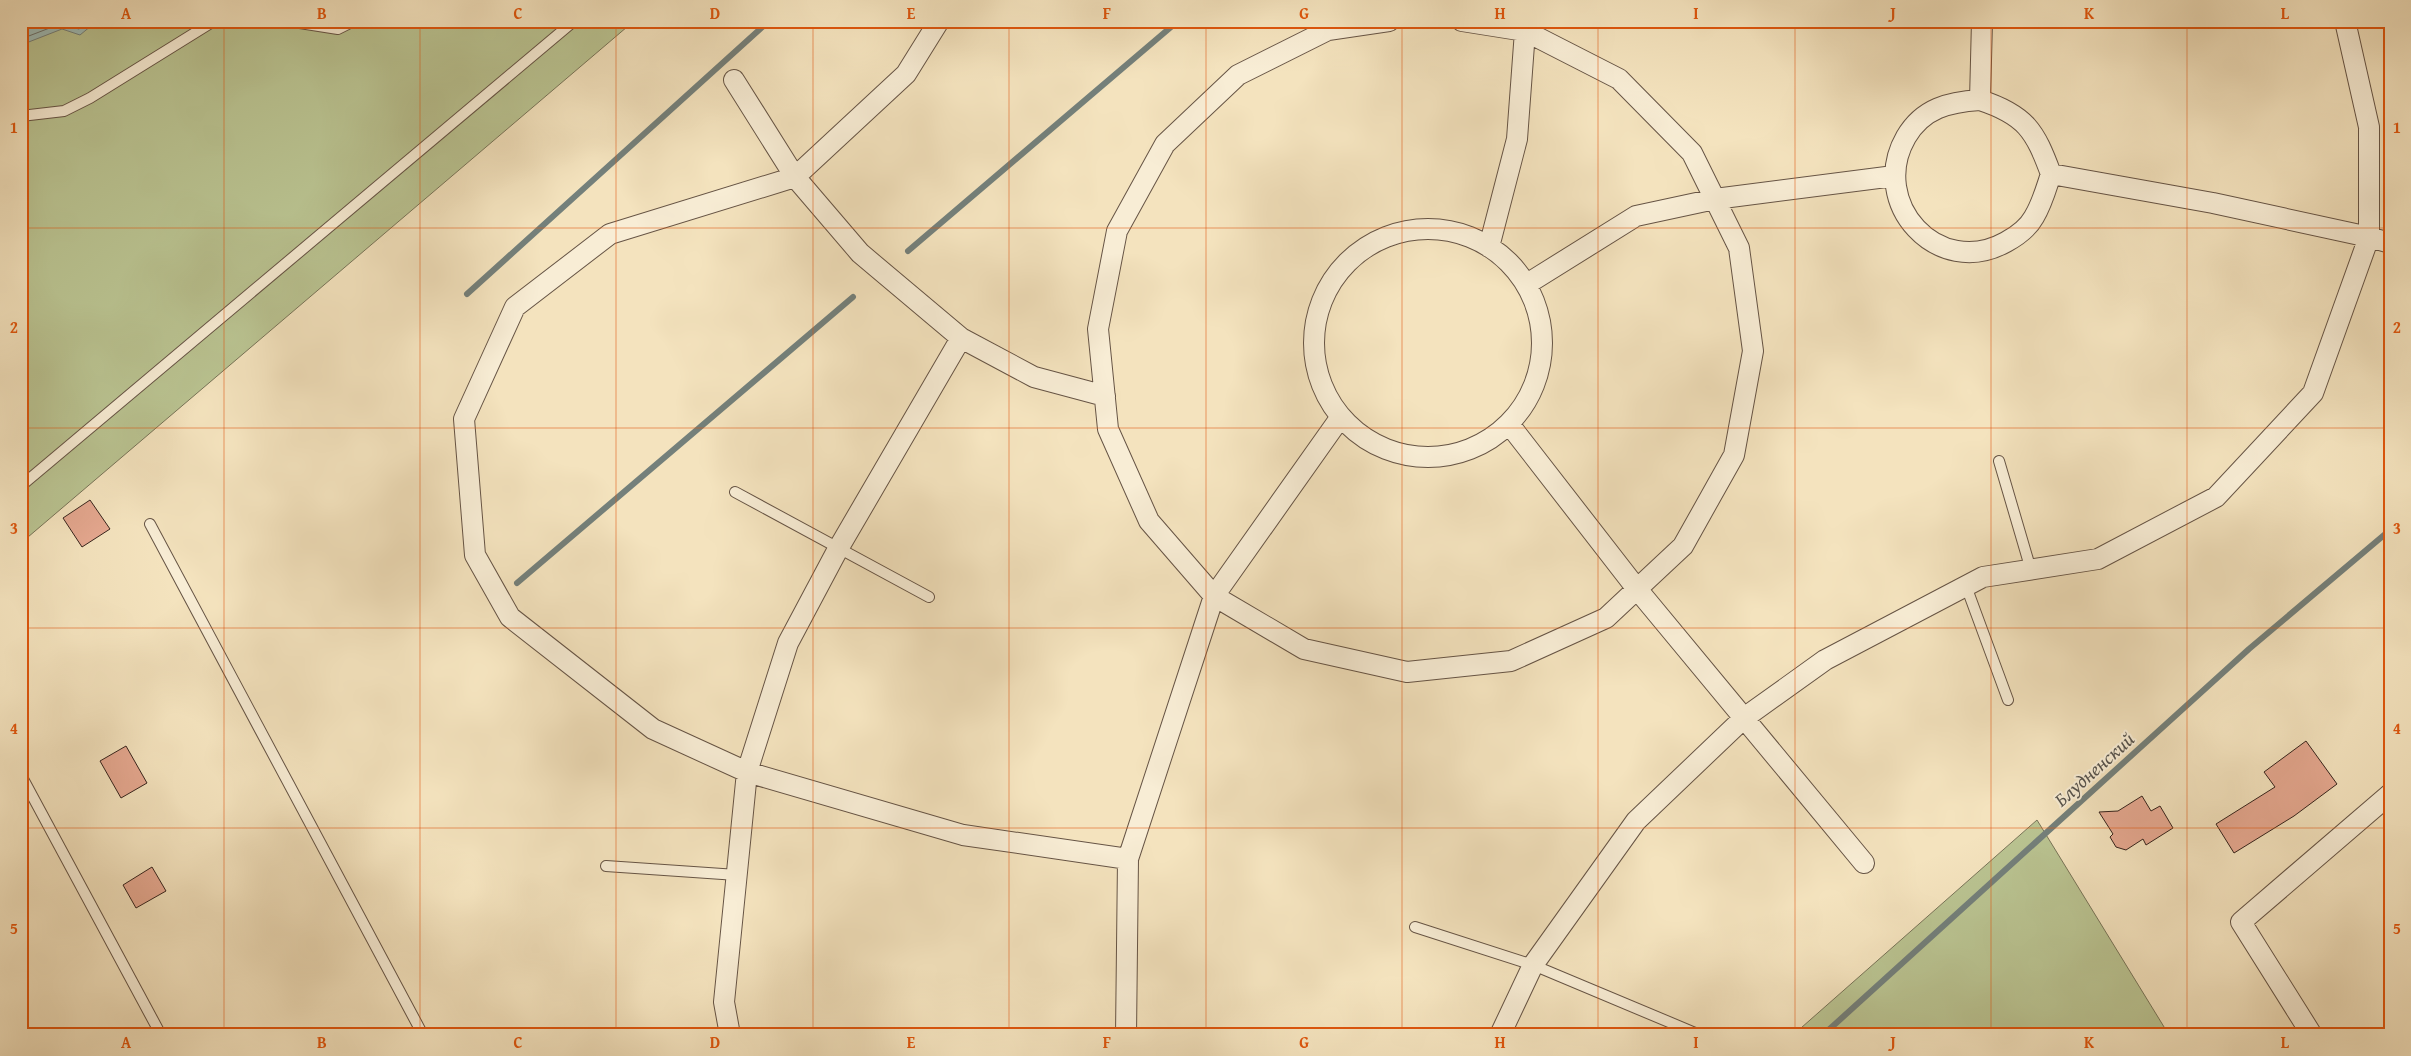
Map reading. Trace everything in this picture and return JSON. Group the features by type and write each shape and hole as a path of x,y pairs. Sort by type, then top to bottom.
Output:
{"street":[{"path":"940,21 906,74 795,177 610,234 515,307 464,419 475,555 510,617 653,730 747,772 963,835 1128,859"},
{"path":"1389,21 1328,30 1238,75 1166,144 1117,231 1098,329 1108,429 1149,521 1214,596 1304,650 1407,672 1511,661 1606,618 1683,546 1734,455 1753,351 1739,248 1692,154 1619,79 1524,26 1462,21"},
{"path":"1980,100 1982,21"},
{"path":"1500,1035 1533,965 1636,821 1744,718 1825,660 1983,577 2098,559 2216,497 2313,392 2370,237 2369,126 2345,21"},
{"path":"1489,247 1517,139 1524,26"},
{"path":"734,80 795,177 860,253 961,338 1034,376 1105,396"},
{"path":"1980,100 2005,108 2025,124 2040,145 2051,174 2034,218 2017,236 1996,248 1972,252 1948,249 1926,238 1909,221 1898,200 1894,176 1898,150 1911,128 1931,111 1955,101 1980,100"},
{"path":"2051,174 2213,203 2390,243"},
{"path":"1527,284 1636,216 1715,199 1894,176"},
{"path":"1433,228 1470,236 1503,255 1527,284 1541,320 1542,358 1531,394 1509,424 1479,446 1442,457 1404,456 1369,442 1340,418 1321,385 1313,348 1318,310 1334,276 1361,249 1395,232 1433,228"},
{"path":"730,1035 724,1002 747,772 788,644 838,549 961,338"},
{"path":"1126,1035 1128,859 1214,596 1340,418"},
{"path":"1509,424 1637,589 1864,863"},
{"path":"2312,1035 2241,922 2390,794"}],"lane":[{"path":"21,116 64,111 90,98 214,21"},
{"path":"287,21 338,29 354,21"},
{"path":"21,486 574,21"},
{"path":"1999,461 2031,570"},
{"path":"735,492 929,597"},
{"path":"150,524 423,1035"},
{"path":"1966,586 2008,700"},
{"path":"21,774 161,1035"},
{"path":"606,866 736,875"},
{"path":"1414,927 1533,965 1700,1035"}],"green space":[{"path":"21,21 634,21 21,543"},
{"path":"2037,820 2169,1035 1793,1035"}],"water":[{"path":"21,21 97,21 80,35 62,29 21,45"}],"building":[{"path":"90,500 110,529 82,547 63,518"},
{"path":"2306,741 2337,784 2294,816 2234,853 2216,824 2275,787 2264,772"},
{"path":"126,746 147,783 121,798 100,761"},
{"path":"2142,796 2151,811 2160,806 2173,828 2146,845 2143,839 2126,850 2116,847 2110,837 2113,834 2099,812 2118,811"},
{"path":"152,867 166,891 136,908 123,885"}],"waterway":[{"path":"467,294 769,21"},
{"path":"908,251 1178,21"},
{"path":"517,583 853,297"},
{"name":"Блудненский","path":"1823,1035 2249,649 2390,530"}]}
